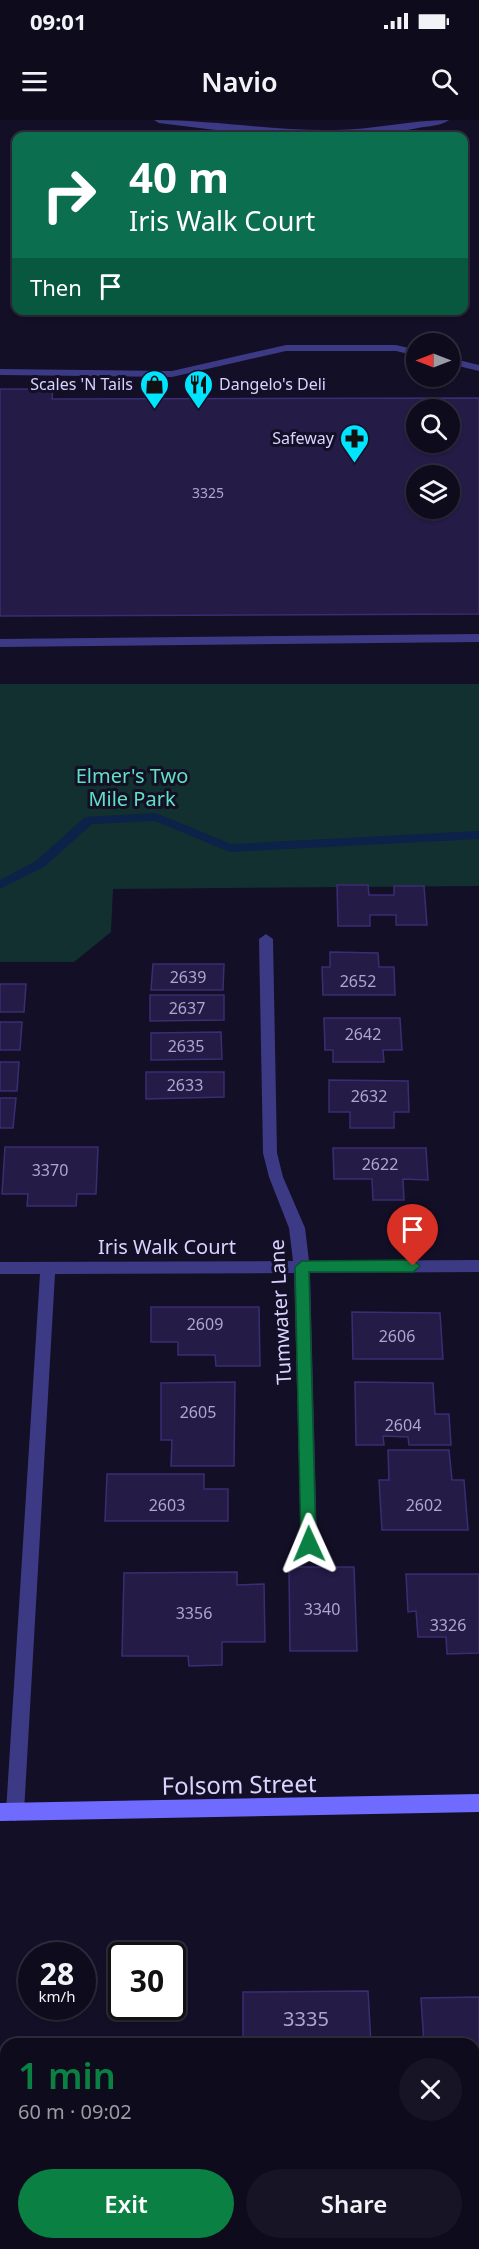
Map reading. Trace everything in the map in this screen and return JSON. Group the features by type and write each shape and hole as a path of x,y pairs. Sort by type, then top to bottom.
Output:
{"main road":[{"name":"Folsom Street","path":"7,1812 479,1803"}],"street":[{"path":"159,120 247,130 329,132 380,132 444,120"},
{"path":"0,372 172,374 286,348 396,348 406,350"},
{"path":"460,363 479,368"},
{"path":"0,643 479,638"},
{"name":"Tumwater Lane","path":"266,939 270,1153 276,1177 297,1228 302,1267 309,1544"},
{"name":"Iris Walk Court","path":"0,1268 479,1266"},
{"path":"7,1812 48,1268"}],"green space":[{"name":"Elmer's Two Mile Park","path":"0,684 479,684 479,886 113,889 111,932 74,962 0,962"}],"building":[{"path":"0,389 53,389 52,399 479,398 479,614 0,616"},
{"path":"337,885 368,885 369,895 394,895 394,886 424,886 427,925 396,925 396,915 370,915 370,926 338,926"},
{"path":"330,952 378,953 379,967 394,967 395,995 323,995 322,967 330,967"},
{"path":"153,964 224,964 223,990 151,990"},
{"path":"0,984 26,984 24,1012 0,1012"},
{"path":"150,995 224,995 224,1020 150,1021"},
{"path":"324,1018 400,1018 402,1050 383,1050 384,1062 333,1062 333,1050 325,1050"},
{"path":"0,1022 22,1022 20,1050 0,1050"},
{"path":"221,1032 222,1059 151,1060 151,1033"},
{"path":"0,1062 19,1062 17,1091 0,1091"},
{"path":"146,1072 224,1072 224,1097 146,1099"},
{"path":"329,1080 408,1081 409,1112 394,1112 394,1128 350,1128 350,1112 329,1112"},
{"path":"0,1098 16,1098 13,1128 0,1128"},
{"path":"5,1147 98,1147 96,1194 77,1194 76,1206 27,1206 28,1194 2,1194"},
{"path":"333,1148 426,1148 428,1180 403,1179 404,1200 373,1200 372,1179 334,1179"},
{"path":"151,1307 259,1307 260,1366 216,1366 215,1355 178,1355 178,1342 151,1342"},
{"path":"352,1312 440,1313 443,1359 353,1359"},
{"path":"235,1382 234,1466 171,1466 172,1440 161,1440 161,1383"},
{"path":"355,1382 433,1383 435,1414 449,1414 451,1445 409,1445 408,1437 383,1436 384,1445 356,1445"},
{"path":"388,1450 449,1450 452,1480 464,1480 468,1530 382,1530 379,1480 389,1480"},
{"path":"107,1474 204,1474 204,1489 228,1489 228,1521 105,1521"},
{"path":"289,1567 354,1567 357,1651 290,1651"},
{"path":"237,1572 237,1585 264,1584 265,1642 222,1642 222,1665 189,1666 188,1656 122,1656 124,1573"},
{"path":"406,1574 479,1574 479,1653 447,1654 446,1637 418,1637 416,1611 408,1612"},
{"path":"368,1991 371,2038 243,2038 243,1992"},
{"path":"479,1997 479,2038 424,2038 421,1998"},
{"path":"79,2037 195,2037 195,2038"}],"waterway":[{"path":"0,885 40,864 89,820 156,817 230,848 479,835"}],"place":[{"name":"Scales 'N Tails","path":"154,410"},
{"name":"Dangelo's Deli","path":"198,410"},
{"name":"Safeway","path":"355,464"}],"route":[{"path":"309,1544 302,1267 413,1266"}]}
